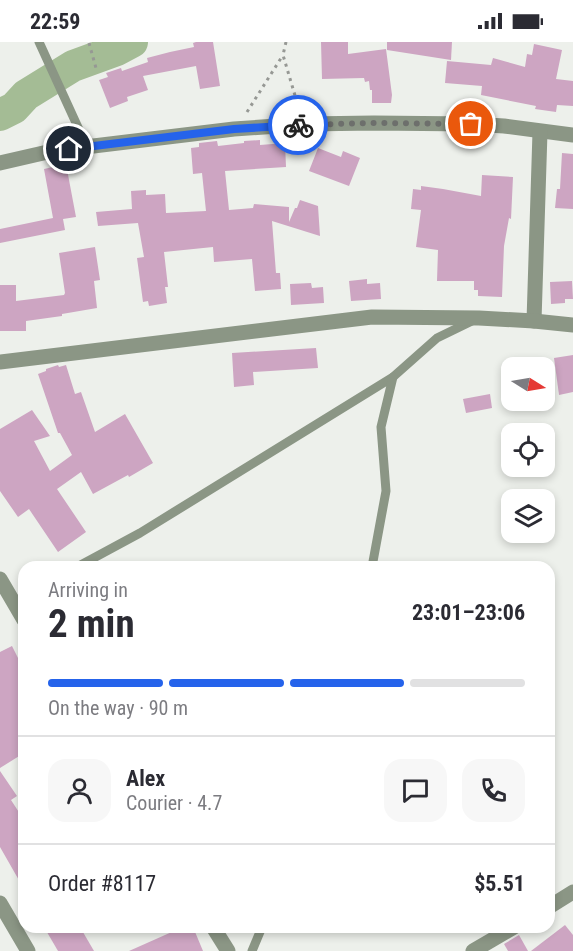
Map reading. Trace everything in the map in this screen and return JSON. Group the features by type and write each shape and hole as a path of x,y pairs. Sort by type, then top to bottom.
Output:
{"street":[{"path":"0,163 52,151 234,129 306,124 471,124 573,135"},
{"path":"534,321 540,132"},
{"path":"0,362 372,317 479,318 573,325"},
{"path":"0,579 18,607"},
{"path":"555,903 573,892"},
{"path":"0,903 28,951"},
{"path":"217,933 228,951"},
{"path":"473,951 504,933"}],"lane":[{"path":"39,42 87,147"},
{"path":"88,561 140,533 393,377 437,338 479,318"},
{"path":"373,561 386,491 381,427 393,377"},
{"path":"252,951 260,933"}],"path":[{"path":"234,129 250,109 283,56 286,42"},
{"path":"89,44 96,68"},
{"path":"283,56 306,124"}],"building":[{"path":"213,42 220,86 200,89 196,66 143,76 148,90 127,97 128,101 110,108 99,80 108,77 106,73 121,68 122,71 148,62 147,58 194,47 193,43"},
{"path":"321,42 348,42 348,54 386,49 391,103 372,103 372,90 370,90 369,81 365,82 364,78 322,79"},
{"path":"387,42 452,42 451,60 387,50"},
{"path":"534,44 562,50 556,79 573,81 573,106 557,105 556,112 535,109 536,106 481,95 482,86 445,83 447,61 491,65 493,58 525,67 527,54 532,55"},
{"path":"260,140 260,145 285,143 286,167 225,171 229,210 253,208 254,204 289,207 289,222 300,200 318,206 320,236 272,221 276,273 280,273 281,289 255,291 252,259 214,262 213,247 164,252 168,287 165,287 167,303 149,306 148,301 143,302 137,258 144,257 138,223 98,226 96,212 132,209 131,191 146,190 146,195 165,194 166,213 206,211 202,173 193,174 191,148 199,147 199,143 217,141 218,146"},
{"path":"318,148 341,157 343,151 360,158 349,186 309,171"},
{"path":"562,153 573,154 573,209 555,208 557,189 560,189"},
{"path":"66,164 76,217 63,219 65,230 0,243 0,229 53,218 44,169"},
{"path":"482,175 513,177 511,219 509,218 504,246 502,297 478,296 478,290 474,290 474,281 437,281 438,250 416,247 421,210 411,209 413,189 421,190 421,186 481,196"},
{"path":"95,247 100,280 94,281 97,308 26,321 26,331 0,331 0,285 16,285 16,301 64,295 59,253"},
{"path":"367,279 367,284 380,283 381,299 351,301 349,281"},
{"path":"572,281 573,299 565,299 565,303 551,304 550,282"},
{"path":"311,283 312,288 323,287 324,303 291,305 290,284"},
{"path":"316,348 318,368 253,372 254,385 234,387 232,353"},
{"path":"573,355 573,392 559,395 555,358"},
{"path":"58,365 59,367 66,365 75,394 81,392 95,432 125,414 153,463 93,494 81,472 57,489 86,532 58,552 29,509 18,517 0,491 0,429 32,410 50,436 34,441 50,471 72,455 58,433 38,374"},
{"path":"490,394 492,408 466,413 463,399"},
{"path":"12,646 18,658 18,757 0,768 0,652"},
{"path":"0,771 17,796 11,800 18,811 18,878 0,847"},
{"path":"565,925 573,935 573,951 531,951 555,933"},
{"path":"48,933 84,933 94,951 58,951"},
{"path":"170,933 196,933 203,951 129,951"},
{"path":"519,935 528,951 508,951 504,944"}],"waterway":[{"path":"0,115 14,108 26,95 73,66 132,42"}],"way so far":[{"path":"298,125 471,124"}],"route":[{"path":"69,149 234,129 298,125"}]}
